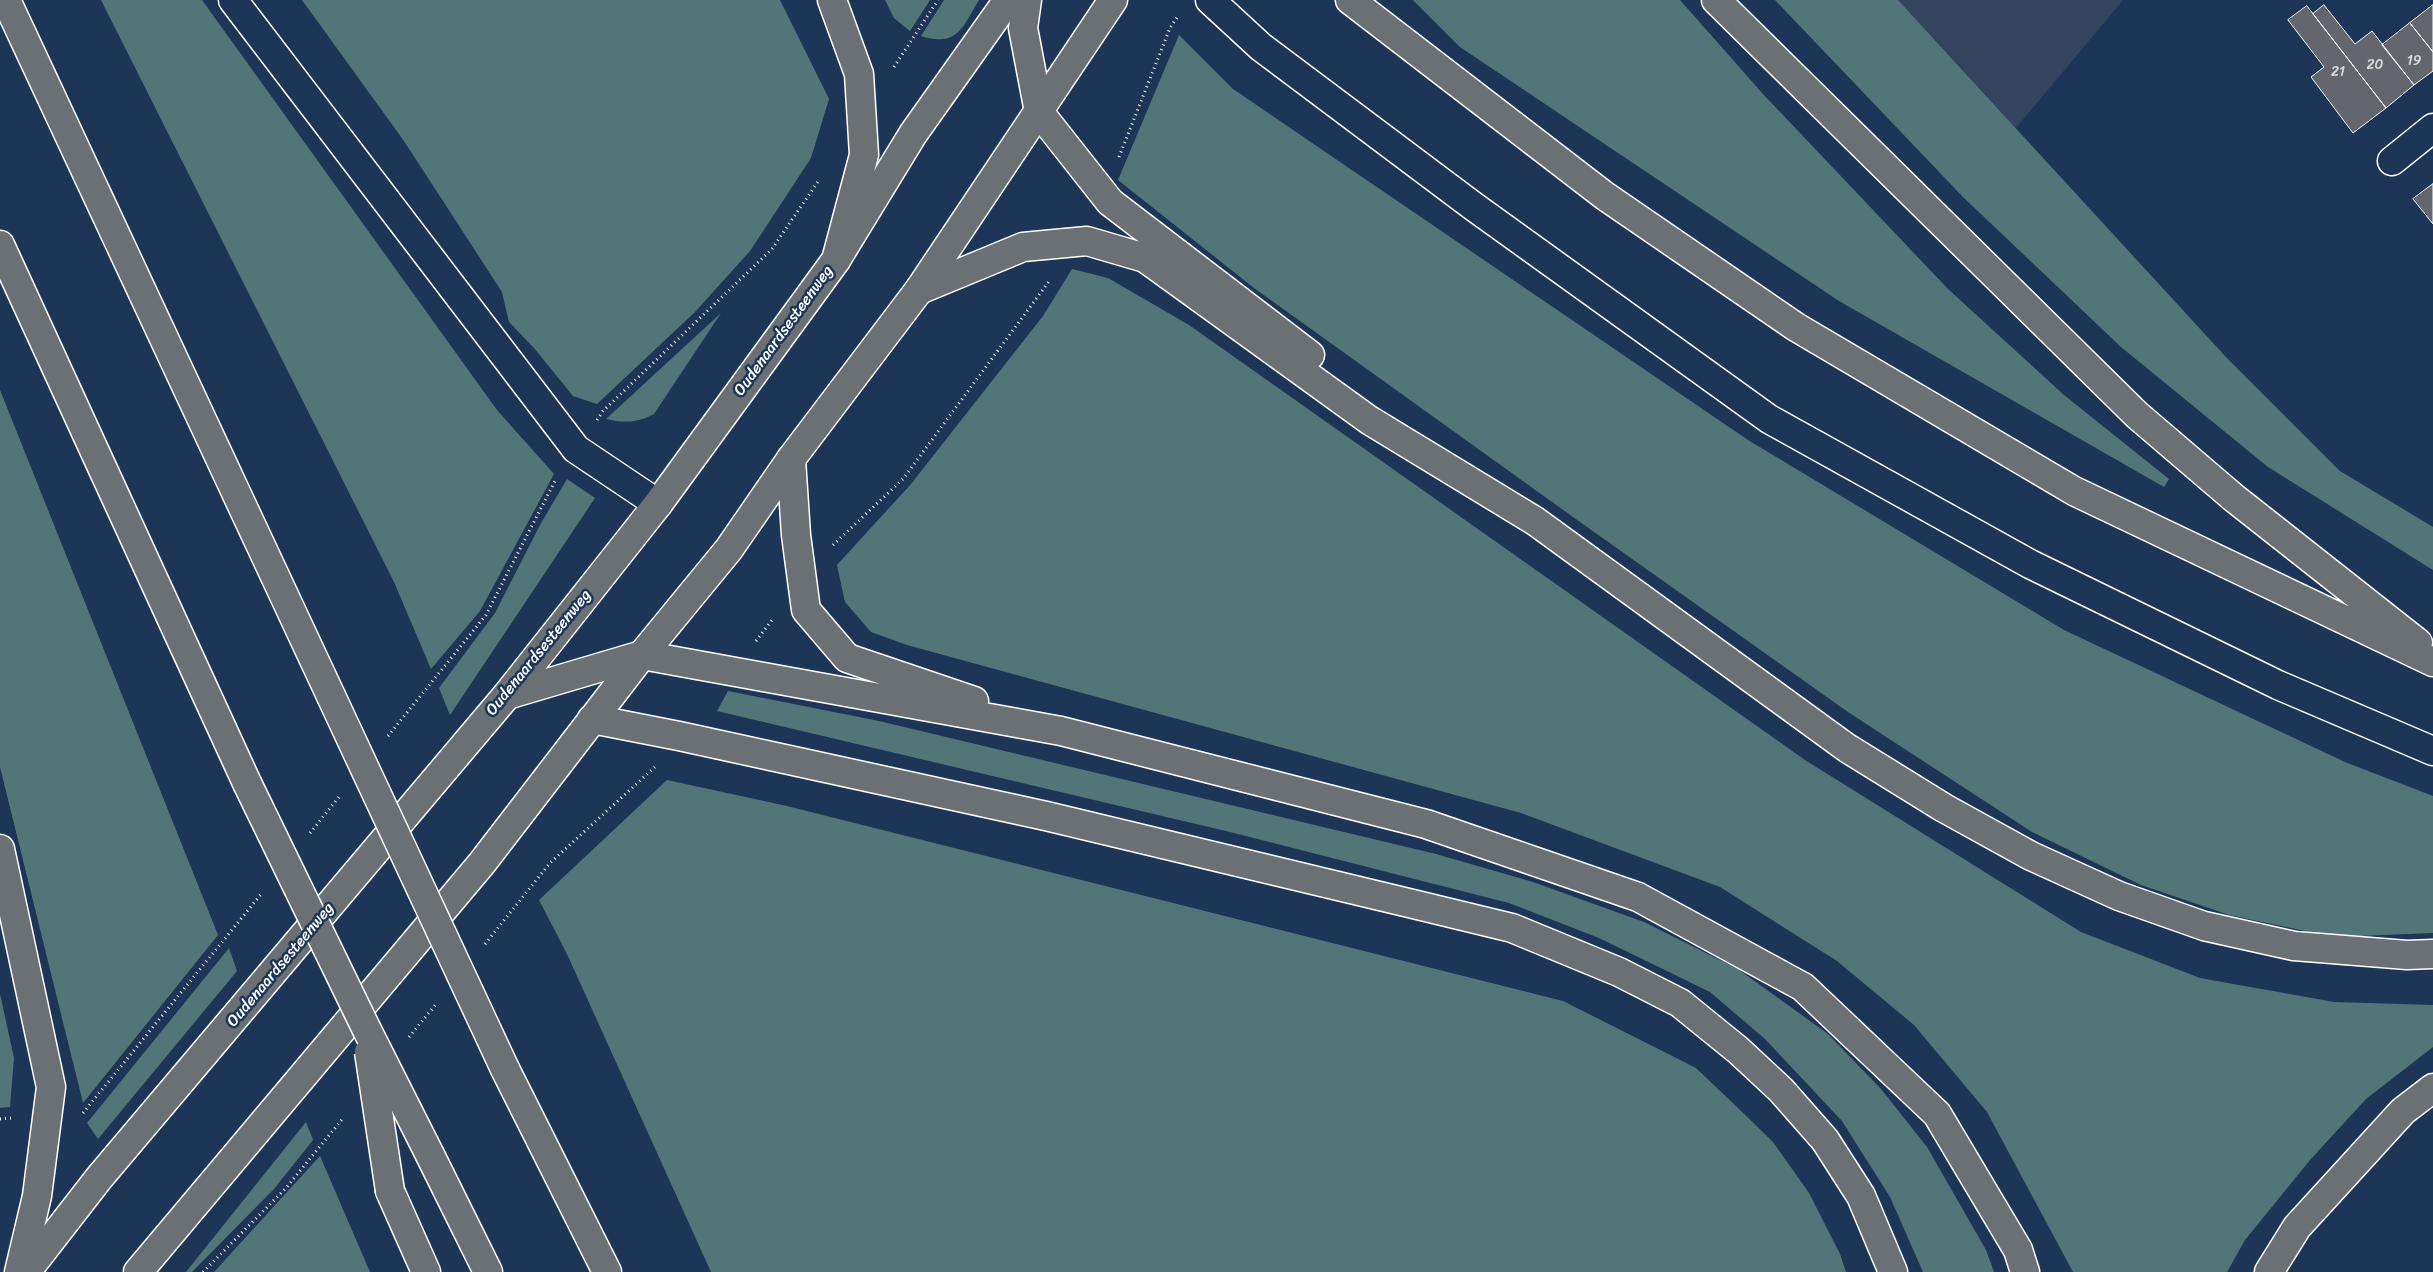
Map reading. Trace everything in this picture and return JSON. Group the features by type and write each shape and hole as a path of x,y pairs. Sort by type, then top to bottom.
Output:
{"main road":[{"path":"6,0 505,1069 607,1272"},
{"path":"832,0 859,74 864,155 836,260"},
{"name":"Oudenaardsesteenweg","path":"26,1272 100,1178 506,695 658,504 836,260 913,134 1008,0"},
{"path":"1027,0 1023,28 1039,112 1110,202 1484,488"},
{"path":"138,1272 482,863 642,655 728,549 791,459 920,290 1113,0"},
{"path":"1350,0 1605,196 1796,327 2074,491 2433,662"},
{"path":"1716,0 2137,416 2234,498 2433,655"},
{"path":"920,290 1023,247 1086,241 1145,258 1369,420 1535,520 1847,748 1944,808 2031,856 2118,896 2204,926 2294,946 2407,955 2433,954"},
{"path":"0,245 247,782 366,1028 488,1272"},
{"path":"791,459 796,535 806,610 848,658 1061,731"},
{"path":"506,695 642,655 1061,731 1426,824 1629,894 1802,987 1937,1114 2018,1250 2025,1272"},
{"path":"592,720 679,736 1046,816 1512,928 1619,972 1680,1003 1738,1050 1781,1090 1825,1140 1861,1196 1893,1272"},
{"path":"0,849 51,1087 37,1196 19,1272"},
{"path":"366,1028 390,1191 426,1272"},
{"path":"2269,1272 2297,1227 2403,1111 2433,1088"}],"street":[{"path":"233,0 576,449 658,504"},
{"path":"1210,0 1261,47 1473,206 1769,419 2030,564 2278,685 2433,752"},
{"path":"2392,161 2433,128"}],"path":[{"path":"862,116 938,0"},
{"path":"386,739 486,615 555,480 603,411 772,249 822,176"},
{"path":"304,840 342,794"},
{"path":"0,1119 85,1113 267,887"}],"shaded area":[{"path":"1898,0 2123,0 2016,128"}],"green space":[{"path":"101,0 202,0 497,410 554,474 480,611 431,669 394,582"},
{"path":"302,0 780,0 829,99 811,158 750,251 695,312 597,404 573,396 534,348 509,322 502,292 404,141"},
{"path":"885,0 930,0 910,31 894,18"},
{"path":"944,0 979,0 958,33 943,39 921,36"},
{"path":"1413,0 1680,0 1763,94 1948,289 2064,395 2169,479 2164,487 1839,301 1460,47"},
{"path":"1775,0 1898,0 2225,356 2340,471 2433,527 2433,570 2268,467 2121,347 1963,197"},
{"path":"1179,35 1233,89 1748,440 2064,630 2345,762 2433,796 2433,933 2334,937 2229,915 2141,885 2032,832 1848,712 1573,517 1254,288 1118,180"},
{"path":"1072,269 1108,278 1189,325 1805,760 2081,932 2200,978 2334,1002 2433,1005 2433,1047 2366,1099 2310,1160 2245,1240 2227,1272 2073,1272 1987,1112 1914,1025 1837,961 1720,887 1521,813 907,645 871,632 845,602 837,565 911,484 1043,316"},
{"path":"721,313 654,414 630,421 606,419"},
{"path":"0,390 218,935 83,1103 0,767"},
{"path":"567,479 595,498 450,715 439,688 495,613 540,525"},
{"path":"728,691 879,721 1436,854 1533,882 1644,922 1738,969 1828,1034 1881,1089 1927,1147 1986,1250 1994,1272 1923,1272 1890,1197 1842,1121 1765,1039 1710,992 1599,938 1509,903 1230,832 717,711"},
{"path":"667,780 787,806 1563,1001 1696,1068 1737,1107 1773,1142 1809,1193 1840,1254 1846,1272 711,1272 567,954 539,900"},
{"path":"229,948 237,971 98,1139 87,1123"},
{"path":"0,994 14,1058 10,1107 0,1108"},
{"path":"306,1122 313,1140 274,1189 192,1272 186,1272"},
{"path":"320,1156 370,1272 214,1272"}],"building":[{"path":"2324,5 2355,44 2372,31 2414,85 2386,108 2313,14"},
{"path":"2433,5 2433,52 2410,23"},
{"path":"2307,6 2386,108 2353,133 2311,77 2324,67 2288,20"},
{"path":"2410,23 2433,52 2433,71 2414,85 2382,45"},
{"path":"2433,184 2433,224 2413,199"}]}
